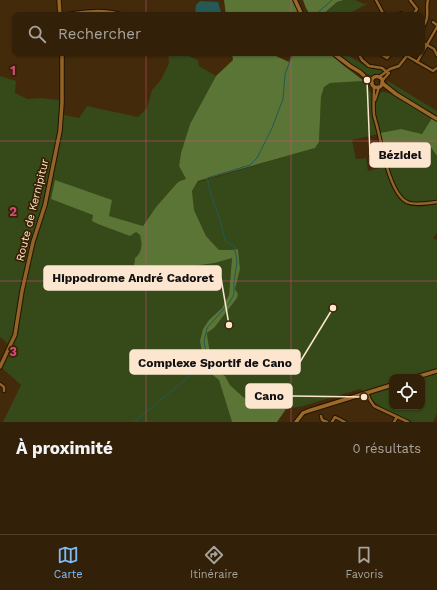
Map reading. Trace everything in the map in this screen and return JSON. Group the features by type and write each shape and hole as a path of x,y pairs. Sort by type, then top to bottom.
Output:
{"main road":[{"path":"295,0 301,12"},
{"path":"337,56 360,72 372,83 374,87 381,85"},
{"path":"360,72 377,77 381,85 437,119"},
{"path":"372,83 373,79 377,77"},
{"path":"425,375 437,371"},
{"path":"296,422 303,413 308,411 389,386"}],"street":[{"path":"59,0 61,12"},
{"path":"376,0 382,12"},
{"path":"410,0 417,9 415,12"},
{"path":"425,24 427,17 426,4 428,0"},
{"path":"85,12 109,12"},
{"path":"425,49 437,26 433,22"},
{"path":"427,46 434,50 437,56"},
{"name":"Route de Kernipitur","path":"0,366 15,335 22,291 33,242 45,205 60,131 62,103 62,56"},
{"path":"360,56 367,65 382,68 388,72"},
{"path":"377,77 400,66 407,56"},
{"path":"410,56 417,62 433,71 437,68"},
{"path":"417,62 421,56"},
{"path":"374,102 388,72"},
{"path":"374,87 374,115 392,181 398,194 410,204 437,202"},
{"path":"0,384 4,387 4,391"},
{"path":"367,392 372,404 408,422"},
{"path":"321,416 322,420 327,422"},
{"path":"332,422 335,417 345,422"},
{"path":"394,422 396,417"}],"green space":[{"path":"224,0 294,0 298,12 226,12"},
{"path":"303,0 344,0 337,2 325,12 308,12"},
{"path":"344,0 355,0 367,4 352,12 325,12 337,2"},
{"path":"168,56 188,56 198,60 199,66 216,76 190,124 181,153 179,166 186,179 177,183 156,207 143,226 108,216 112,200 93,215 141,235 141,247 138,256 135,258 133,272 153,277 170,269 215,263 232,258 229,295 222,308 203,329 209,372 219,380 232,422 3,422 21,385 2,368 12,347 0,337 0,76 16,81 15,93 27,99 42,98 58,100 59,114 79,118 87,106 138,117 147,108 152,90 161,80 169,63"},
{"path":"232,56 276,56 289,62 292,56 332,56 364,81 330,83 324,87 321,97 319,142 315,148 198,181 192,191 194,210 206,236 219,250 238,249 240,269 235,289 238,294 237,298 214,328 207,333 211,365 225,376 230,385 251,402 269,408 286,409 277,422 232,422 219,380 209,372 203,357 200,341 203,329 209,320 222,308 229,295 232,258 215,263 170,269 153,277 131,280 125,276 133,272 135,258 138,256 141,247 140,235 136,232 130,236 98,224 92,221 93,215 51,199 55,180 112,200 109,216 143,226 156,207 177,183 186,179 179,166 181,153 190,124 216,76 233,60"},
{"path":"339,56 350,56 370,68 381,70 383,72 378,76 374,76 354,67"},
{"path":"364,81 372,94 378,95 381,92 386,92 392,94 432,118 422,134 401,129 352,140 356,159 366,158 368,171 388,166 385,149 427,142 437,156 437,233 433,238 436,240 437,239 437,413 433,422 413,422 382,408 360,389 303,406 286,409 269,408 251,402 243,397 230,385 225,376 211,365 207,333 214,328 237,298 238,294 235,289 240,269 238,249 219,250 206,236 194,210 192,191 198,182 315,148 319,142 321,97 324,87 330,83"},
{"path":"388,81 437,111 437,117 391,89 387,83"},
{"path":"432,118 437,121 437,156 427,142 385,149 380,133 401,129 422,134"}],"water":[{"path":"200,1 218,2 221,12 195,12 196,5"}],"waterway":[{"path":"318,12 332,0"},
{"path":"134,422 187,378 206,360 207,357 204,342 207,328 230,302 234,294 237,261 234,245 225,240 207,178 250,165 257,158 272,128 283,99 285,74 292,56"}],"place":[{"name":"Bézidel","path":"367,80"},
{"name":"Complexe Sportif de Cano","path":"333,308"},
{"name":"Hippodrome André Cadoret","path":"229,325"},
{"name":"Cano","path":"364,397"}]}
